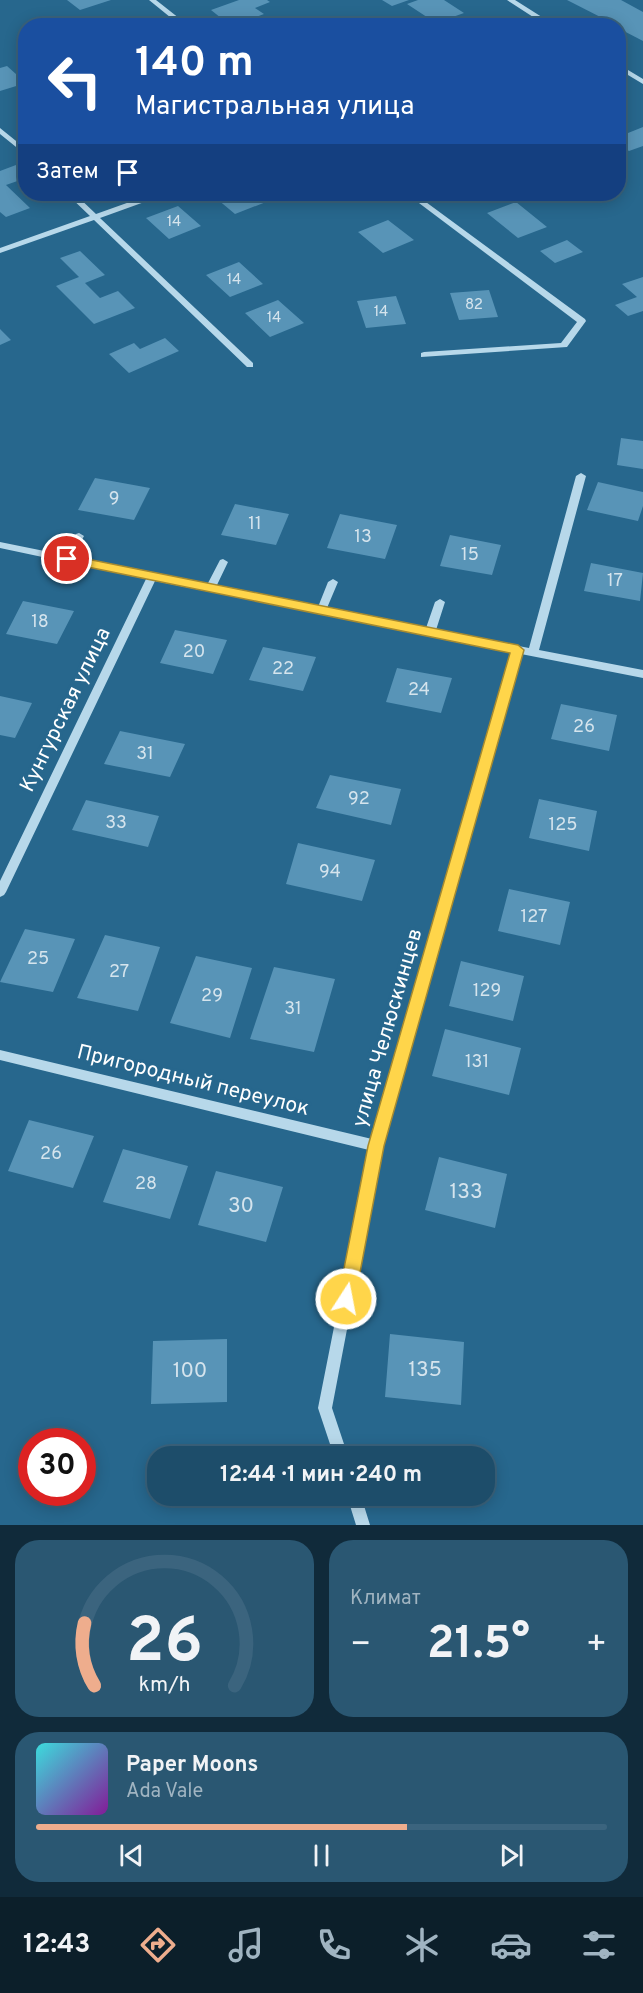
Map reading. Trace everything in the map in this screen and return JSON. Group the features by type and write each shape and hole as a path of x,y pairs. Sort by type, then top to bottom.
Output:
{"street":[{"path":"152,0 176,18"},
{"path":"510,0 540,18"},
{"path":"626,71 643,82"},
{"path":"0,130 18,146"},
{"path":"79,201 250,365"},
{"path":"0,251 138,201"},
{"path":"420,201 582,321 564,345 424,356"},
{"path":"533,653 581,476"},
{"path":"67,559 79,536"},
{"path":"0,545 210,589 643,674"},
{"path":"210,589 223,562"},
{"name":"Кунгурская улица","path":"0,892 152,577"},
{"path":"321,611 333,582"},
{"path":"430,632 440,602"},
{"name":"улица Челюскинцев","path":"338,1446 325,1408 376,1146 518,650"},
{"name":"Пригородный переулок","path":"0,1054 376,1146"},
{"path":"357,1506 363,1525"}],"building":[{"path":"67,0 111,0 80,10"},
{"path":"239,0 267,0 270,2 255,8 264,14 253,18 221,18 211,10"},
{"path":"382,0 409,0 392,6"},
{"path":"418,0 444,0 464,13 450,18 428,18 407,4"},
{"path":"567,0 621,0 643,12 643,41 626,32 626,18 602,18"},
{"path":"7,66 18,76 18,85 0,91 0,68"},
{"path":"643,127 643,146 629,151 626,149 626,134"},
{"path":"16,165 18,167 18,181 6,185 18,196 18,201 23,201 30,208 6,217 0,212 0,171"},
{"path":"219,201 266,202 235,214"},
{"path":"516,202 547,227 518,238 487,213"},
{"path":"178,206 201,226 169,239 146,218"},
{"path":"388,220 414,240 383,253 358,232"},
{"path":"567,240 583,252 555,263 540,251"},
{"path":"80,251 105,275 85,283 100,298 118,291 135,308 94,324 56,286 79,277 60,258"},
{"path":"239,262 263,284 230,297 206,275"},
{"path":"643,277 643,311 628,316 615,305 637,297 622,284"},
{"path":"489,290 498,317 459,320 450,293"},
{"path":"396,296 406,324 366,328 357,301"},
{"path":"278,300 304,323 270,337 245,313"},
{"path":"0,329 11,340 0,345"},
{"path":"165,338 179,351 129,373 109,354 134,343 140,349"},
{"path":"621,438 643,441 643,469 617,465"},
{"path":"95,478 150,488 134,520 78,510"},
{"path":"598,482 643,492 643,506 638,521 587,510"},
{"path":"235,504 289,514 276,545 221,535"},
{"path":"340,514 397,525 385,559 327,548"},
{"path":"450,535 501,545 492,575 440,566"},
{"path":"591,563 643,573 640,601 584,591"},
{"path":"23,601 74,611 57,644 6,634"},
{"path":"175,630 227,640 213,674 160,663"},
{"path":"263,647 316,657 303,691 249,680"},
{"path":"397,668 452,678 441,713 386,702"},
{"path":"0,696 32,703 15,738 0,735"},
{"path":"561,704 617,715 609,751 551,739"},
{"path":"120,731 185,744 170,777 104,764"},
{"path":"330,775 401,789 391,825 316,808"},
{"path":"539,799 597,811 589,851 529,838"},
{"path":"86,800 159,816 148,847 72,830"},
{"path":"298,843 375,860 362,901 286,884"},
{"path":"509,889 570,902 560,945 498,931"},
{"path":"25,929 75,939 53,992 0,982"},
{"path":"105,935 160,947 138,1011 77,998"},
{"path":"196,956 252,968 230,1038 170,1023"},
{"path":"461,961 524,976 513,1021 449,1006"},
{"path":"274,967 335,979 314,1052 250,1039"},
{"path":"445,1029 521,1048 509,1095 432,1076"},
{"path":"29,1120 94,1136 73,1188 8,1171"},
{"path":"123,1149 188,1166 170,1219 103,1202"},
{"path":"439,1157 507,1174 495,1228 425,1210"},
{"path":"216,1171 283,1187 266,1242 198,1225"},
{"path":"390,1334 464,1342 461,1405 385,1397"},
{"path":"227,1339 227,1402 151,1404 153,1341"}],"route":[{"path":"67,559 518,650 376,1146 346,1299"}]}
